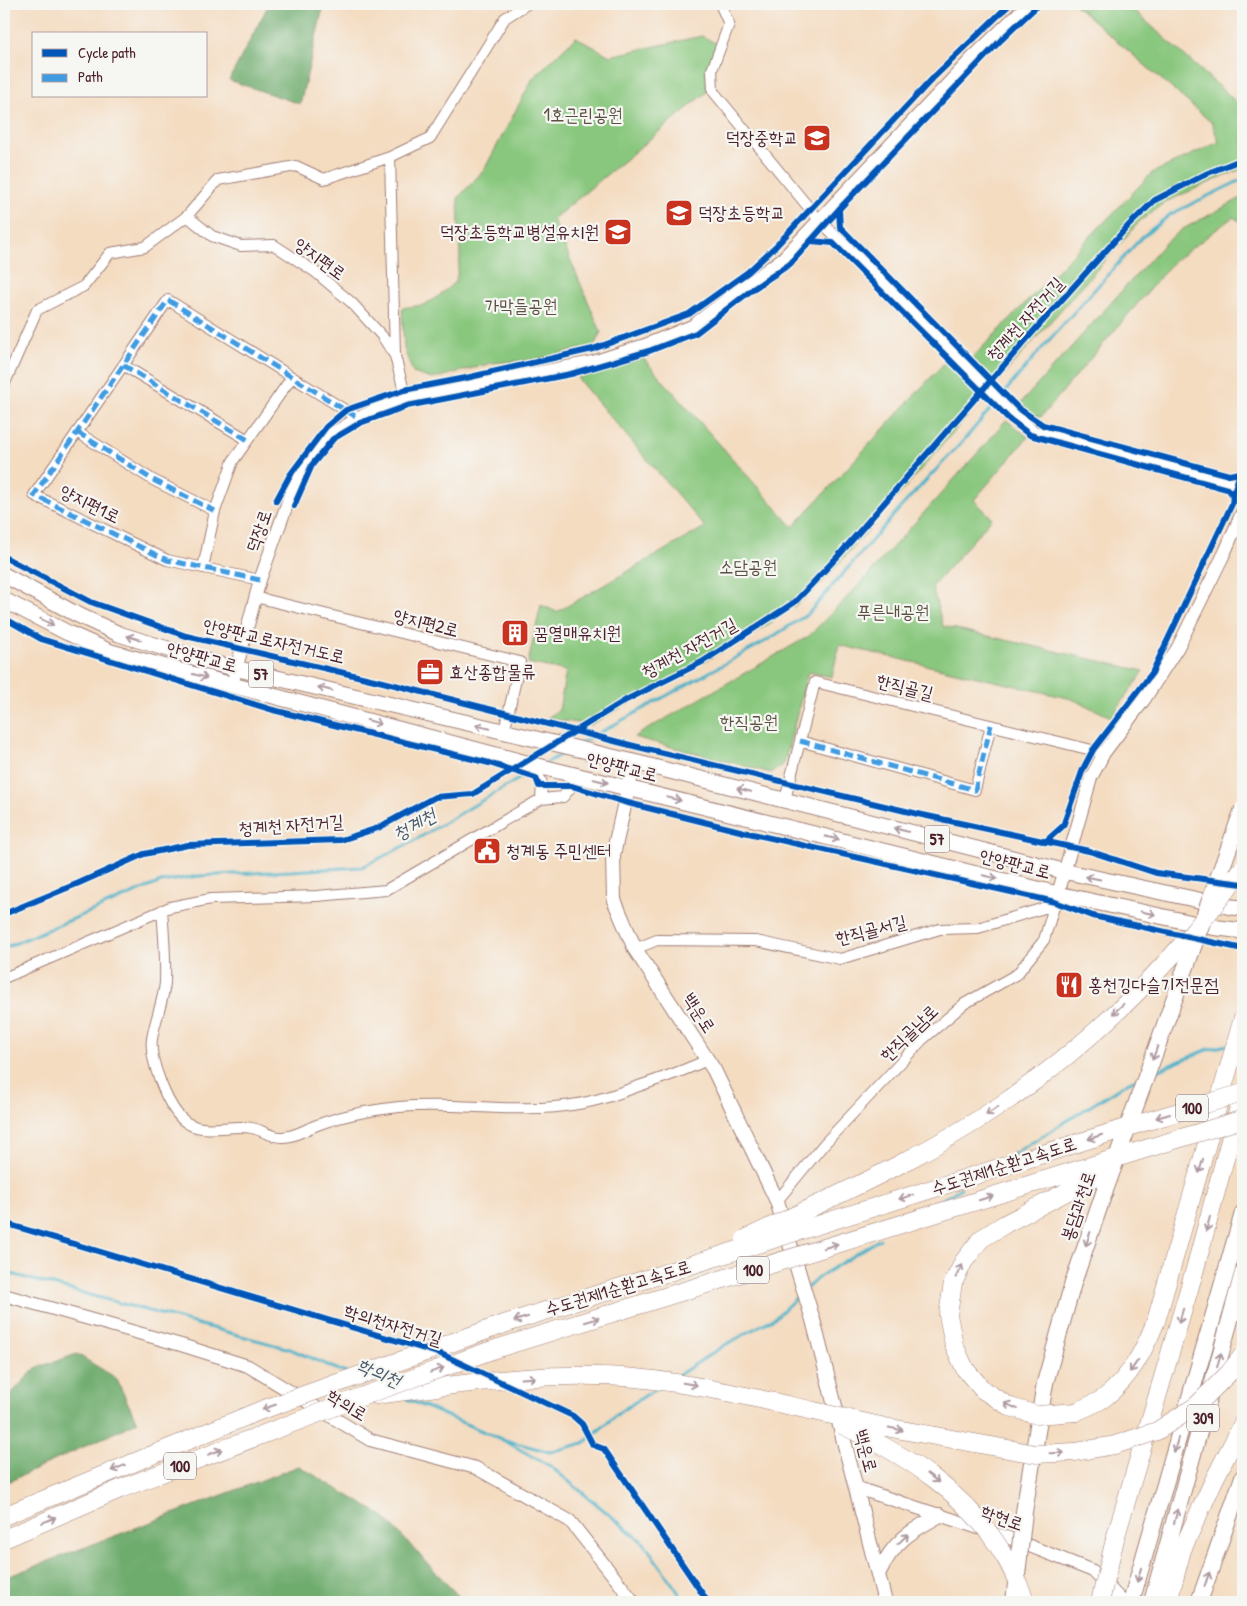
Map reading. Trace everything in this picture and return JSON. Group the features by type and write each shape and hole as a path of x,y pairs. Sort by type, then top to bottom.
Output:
{"highway":[{"name":"봉담과천로","path":"1014,1602 1024,1512 1045,1383 1073,1283 1243,809"},
{"path":"684,1268 876,1177 951,1136 1004,1103 1076,1048 1139,990 1194,930 1243,868"},
{"path":"1150,1148 1005,1224 981,1239 964,1261 953,1283 948,1315 954,1345 965,1369 983,1390 1010,1407 1037,1415 1076,1412 1103,1399 1125,1379 1143,1353 1156,1321 1243,1018"},
{"path":"1100,1602 1115,1539 1195,1269 1243,1093"},
{"name":"수도권제1순환고속도로","path":"4,1516 258,1411 507,1323 1141,1123 1243,1093"},
{"name":"수도권제1순환고속도로","path":"4,1539 120,1489 358,1398 492,1350 1243,1119"},
{"name":"309","path":"1131,1602 1243,1213"},
{"name":"309","path":"1152,1602 1243,1273"},
{"path":"358,1398 503,1379 581,1376 634,1378 688,1384 885,1427 1036,1454 1075,1452 1115,1445 1157,1431 1196,1406 1229,1374 1243,1355"},
{"path":"814,1411 878,1442 912,1462 952,1492 982,1524 1005,1557 1026,1602"},
{"path":"1168,1602 1182,1550 1243,1423"},
{"path":"1199,1602 1243,1477"}],"main road":[{"name":"안양판교로","path":"4,575 76,614 119,634 213,663 237,667 531,739 634,762 1063,871 1243,908"},
{"name":"안양판교로","path":"4,600 68,633 111,652 534,765 1056,900 1211,927 1243,930"},
{"name":"백운로","path":"634,762 612,855 614,900 635,949 714,1070 777,1201 808,1309 813,1320 885,1602"},
{"path":"878,1574 885,1559 896,1545 910,1532 940,1515"}],"street":[{"path":"4,385 37,310 84,286 110,253 145,247 187,216 218,180 296,166 324,179 390,157 430,138 505,18 527,4"},
{"path":"720,4 729,24 712,70 713,91 819,220 1013,412 1033,430 1243,484"},
{"name":"덕장로","path":"232,684 260,580 296,482 310,458 331,435 358,418 406,399 593,362 645,345 692,326 783,258 1022,6"},
{"path":"390,157 395,356"},
{"name":"양지편로","path":"187,216 212,236 241,246 274,246 314,271 352,303 382,336 395,356 406,399"},
{"name":"양지편1로","path":"260,580 167,560 34,495 168,300 358,418"},
{"path":"123,365 248,440"},
{"path":"203,568 215,511 233,461 292,377"},
{"path":"77,432 153,480 215,511"},
{"path":"1056,900 1091,778 1104,753 1144,700 1178,647 1225,552 1243,510"},
{"name":"양지편2로","path":"255,598 520,662 504,732"},
{"name":"한직골길","path":"785,800 816,682 1104,753"},
{"path":"800,741 975,790 991,725"},
{"path":"534,765 542,783 541,799"},
{"path":"4,978 170,907 212,899 317,896 386,890 541,799 563,797 578,775"},
{"name":"한직골서길","path":"635,949 656,940 756,942 840,959 940,929 978,928 1056,900"},
{"name":"한직골남로","path":"777,1201 824,1144 922,1040 964,1004 1017,974 1044,940 1056,900"},
{"path":"162,910 165,984 152,1040 152,1051 155,1066 170,1103 182,1119 195,1127 252,1128 280,1138 357,1113 400,1107 444,1105 499,1109 534,1109 578,1104 623,1092 687,1070 708,1060"},
{"name":"학의로","path":"4,1296 181,1345 248,1366 370,1440 476,1468 570,1521 634,1602"},
{"name":"학현로","path":"857,1488 1012,1539 1093,1571 1123,1602"}],"green space":[{"path":"269,4 324,4 300,104 229,80"},
{"path":"1074,4 1127,4 1243,108 1243,168 1165,202 1140,221 995,384 972,358 1152,173 1219,142 1212,123"},
{"name":"1호근린공원","path":"702,36 717,44 707,69 707,92 553,219 601,332 594,346 533,360 492,363 432,379 413,373 404,348 402,308 424,305 439,296 456,281 460,258 458,198 484,170 533,78 576,37 610,56"},
{"path":"1243,197 1243,223 1233,217 1172,263 1041,417 1029,413 1019,405 1165,243 1183,229"},
{"name":"소담공원","path":"643,358 793,527 947,360 983,398 820,585 796,605 765,627 590,725 547,718 559,710 566,671 528,663 541,605 557,612 705,527 577,378"},
{"name":"푸른내공원","path":"1006,420 1028,437 974,500 992,518 932,587 943,626 1144,671 1111,717 1072,699 839,645 832,677 808,672 784,764 771,773 634,737 809,636 858,586"},
{"path":"77,1354 116,1378 137,1422 4,1484 4,1401 36,1368"},
{"path":"299,1466 383,1516 464,1602 4,1602 4,1578"}],"waterway":[{"name":"청계천","path":"579,744 766,641 808,614 1142,237 1171,214 1243,179"},
{"name":"청계천","path":"546,763 567,751"},
{"name":"청계천","path":"4,948 161,882 199,876 362,867 412,842 532,771"},
{"path":"1154,1072 1209,1049 1228,1045"},
{"path":"1012,1155 1129,1082 1139,1078"},
{"path":"930,1207 961,1188"},
{"path":"807,1288 819,1277 880,1239"},
{"name":"학의천","path":"4,1272 290,1349 346,1373"},
{"path":"677,1376 725,1345 776,1317 800,1294"},
{"path":"501,1439 550,1452 584,1443 621,1411 659,1387"},
{"name":"학의천","path":"407,1399 501,1439 550,1466 644,1543 685,1602"}],"marked path":[{"path":"260,580 167,560 34,495 168,300 358,418"},
{"path":"123,365 248,440"},
{"path":"77,432 153,480 215,511"},
{"path":"800,741 975,790 991,725"}],"cycle path":[{"path":"276,501 290,475 326,427 346,410 404,390 593,349 689,314 748,272 775,247 934,77 1010,4"},
{"path":"294,506 312,465 333,439 360,423 407,406 571,374 649,351 696,333 753,289 790,264 841,207 1001,40 1039,4"},
{"name":"청계천 자전거길","path":"4,914 144,854 188,845 341,840 378,828 435,797 473,794 626,700 702,662 795,602 839,555 1032,333 1129,225 1155,200 1208,173 1243,159"},
{"path":"839,210 840,227 1018,408 1043,425 1229,475 1240,473"},
{"path":"811,241 833,243 1009,419 1030,435 1227,489 1233,495"},
{"path":"1045,842 1063,826 1083,769 1093,750 1152,673 1232,504 1240,473 1243,472"},
{"name":"안양판교로자전거도로","path":"4,557 91,602 186,636 383,682 634,746 918,814 1089,851 1156,873 1243,884"},
{"path":"4,618 41,639 273,710 489,763 536,778 539,786 572,786 624,802 744,832 1055,902 1093,916 1243,949"},
{"name":"학의천자전거길","path":"4,1223 441,1354 573,1416 582,1424 593,1445 604,1449 708,1602"}],"place":[{"name":"덕장중학교","path":"817,138"},
{"name":"덕장초등학교","path":"679,213"},
{"name":"덕장초등학교병설유치원","path":"618,232"},
{"name":"꿈열매유치원","path":"515,633"},
{"name":"효산종합물류","path":"430,672"},
{"name":"청계동 주민센터","path":"487,851"},
{"name":"홍천깅다슬기전문점","path":"1069,985"}],"park label":[{"name":"가막들공원","path":"521,306"},
{"name":"한직공원","path":"749,722"}]}
